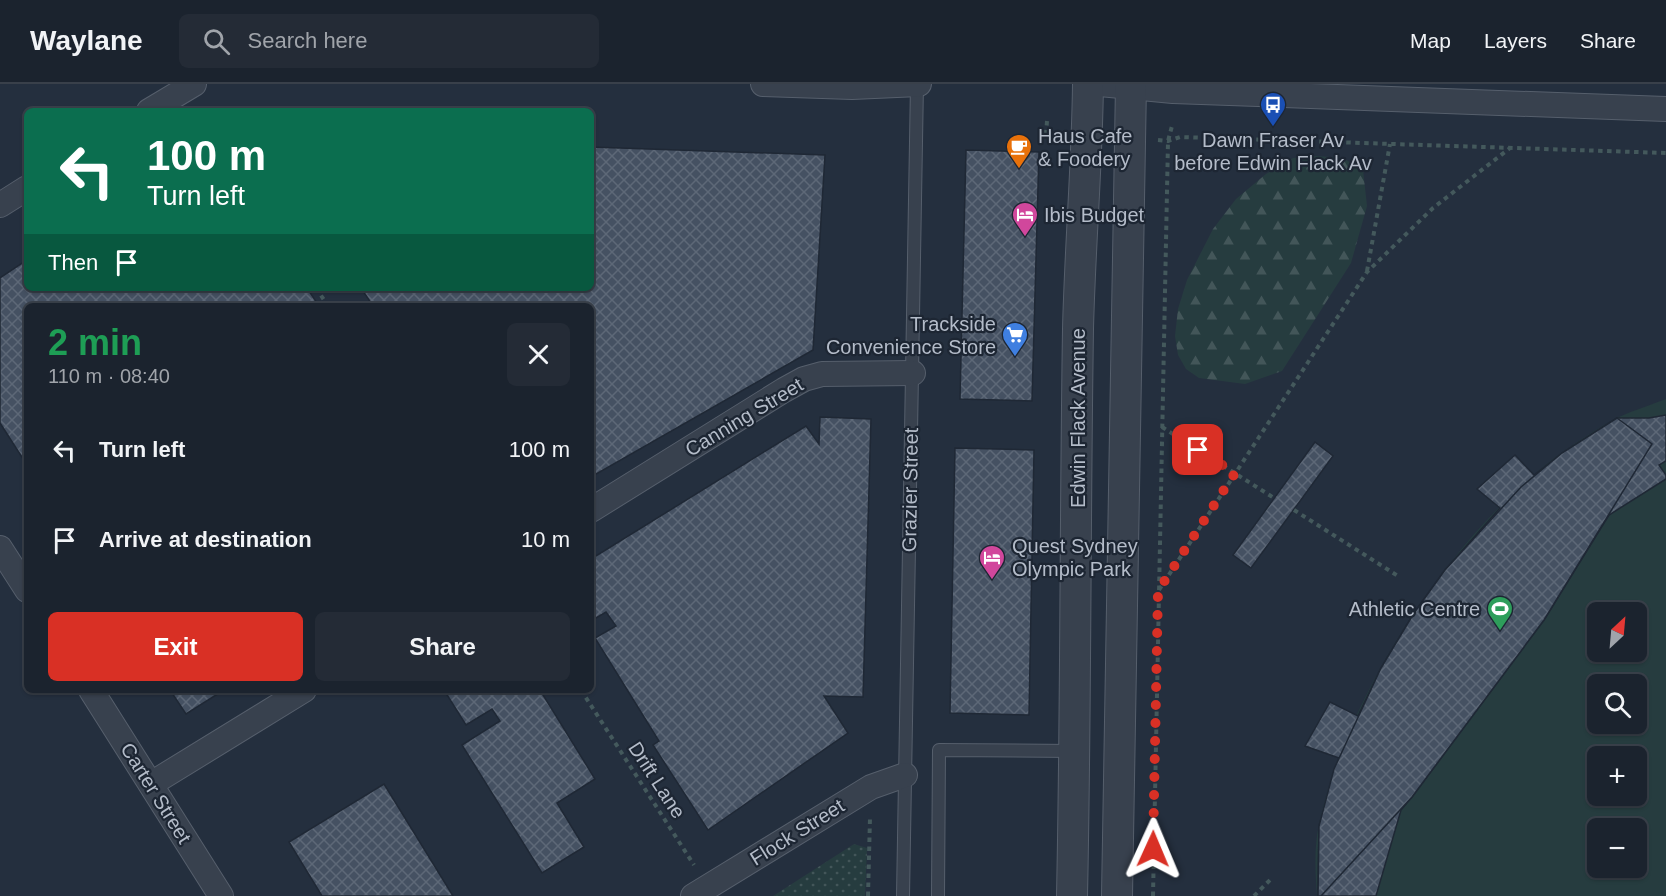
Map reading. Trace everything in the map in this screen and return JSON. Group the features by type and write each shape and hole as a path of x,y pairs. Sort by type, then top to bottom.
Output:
{"street":[{"path":"154,108 194,84"},
{"path":"763,84 852,87 918,84"},
{"name":"Edwin Flack Avenue","path":"1072,896 1078,327 1088,84"},
{"path":"1100,84 1131,85 1187,92 1666,109"},
{"path":"1117,896 1131,85"},
{"path":"0,205 24,190"},
{"name":"Canning Street","path":"594,508 804,379 822,374 913,373"},
{"path":"0,548 24,585"},
{"name":"Carter Street","path":"93,693 221,896"},
{"path":"151,784 299,693"},
{"name":"Flock Street","path":"701,891 871,787 905,775"}],"lane":[{"name":"Grazier Street","path":"903,896 918,84"},
{"path":"938,896 939,750 1075,752"}],"path":[{"path":"1047,121 1047,135 1064,136"},
{"path":"1152,896 1168,141 1172,126"},
{"path":"1151,139 1168,141 1180,137 1666,153"},
{"path":"1367,272 1390,144"},
{"path":"1158,591 1367,272 1433,208 1510,148"},
{"path":"1161,426 1274,498"},
{"path":"1294,510 1398,576"},
{"name":"Drift Lane","path":"583,693 701,891"},
{"path":"868,896 871,787"},
{"path":"1254,896 1272,878"}],"green space":[{"path":"1317,156 1343,158 1363,170 1367,206 1351,263 1282,371 1245,384 1199,378 1186,369 1178,355 1175,336 1178,309 1187,280 1213,229 1236,199 1266,174 1293,158"},
{"name":"Athletic Centre","path":"1666,399 1666,896 1317,896 1315,860 1317,833 1333,773 1354,721 1380,669 1410,619 1445,570 1482,526 1521,486 1561,453 1625,414"},
{"path":"854,844 867,848 865,896 773,896"}],"building":[{"path":"594,147 825,155 813,350 594,475 594,303 371,303 363,291 594,291"},
{"path":"966,150 1039,152 1032,401 960,399"},
{"path":"24,262 24,291 309,291 317,303 24,303 24,460 0,423 0,278"},
{"path":"1666,415 1666,461 1659,465 1666,479 1609,515 1544,620 1401,810 1376,896 1318,896 1319,826 1339,758 1305,746 1330,702 1358,716 1381,668 1414,613 1445,570 1500,508 1477,489 1515,455 1534,475 1562,453 1617,418 1649,418"},
{"path":"820,417 871,419 863,697 824,696 848,733 708,830 653,745 659,741 595,638 616,626 606,612 594,619 594,557 806,426 819,444"},
{"path":"1617,418 1652,444 1544,620 1412,797 1321,896 1318,896 1319,826 1334,769 1381,668 1414,613 1445,570 1521,487 1562,453"},
{"path":"1315,442 1333,456 1251,568 1233,555"},
{"name":"Quest Sydney Olympic Park","path":"955,448 1034,450 1029,715 950,713"},
{"path":"172,693 219,693 186,714"},
{"path":"446,693 542,693 595,779 557,803 584,847 542,873 462,745 500,721 492,709 466,725"},
{"path":"384,784 453,896 322,896 289,842"}],"place":[{"name":"Dawn Fraser Av before Edwin Flack Av","path":"1273,128"},
{"name":"Haus Cafe & Foodery","path":"1019,170"},
{"name":"Ibis Budget","path":"1025,238"},
{"name":"Trackside Convenience Store","path":"1015,358"},
{"name":"Quest Sydney Olympic Park","path":"992,581"},
{"name":"Athletic Centre","path":"1500,632"}],"route":[{"path":"1153,849 1158,591 1235,473 1198,450"}]}
